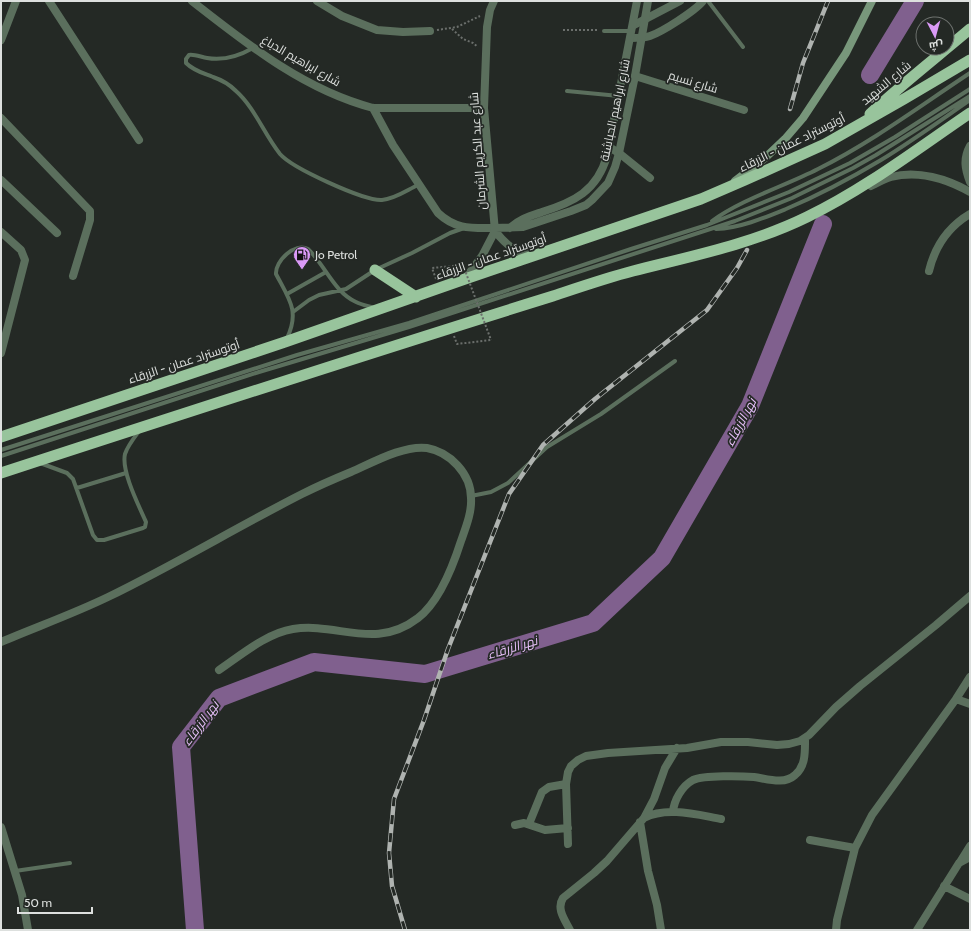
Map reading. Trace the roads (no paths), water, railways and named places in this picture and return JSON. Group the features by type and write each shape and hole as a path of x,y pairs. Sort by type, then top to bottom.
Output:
{"highway":[{"name":"شارع الشهيد","path":"856,126 896,90 930,64 970,29"},
{"name":"أوتوستراد عمان - الزرقاء","path":"1,436 286,342 465,279 701,199 825,144 904,100 970,60"},
{"path":"1,473 297,376 632,271 739,244 774,232 808,217 848,195 970,113"},
{"path":"375,270 416,297"}],"main road":[{"path":"726,189 770,154 804,118 846,53 872,1"}],"street":[{"path":"1,40 16,1"},
{"path":"49,1 139,140"},
{"name":"شارع ابراهيم الدباغ","path":"192,1 253,48 301,78 357,104 373,108 484,108"},
{"path":"317,1 342,16 377,30 402,32 430,31"},
{"name":"شارع عبد الكريم الشرمان","path":"494,1 490,10 487,27 484,108 495,230"},
{"name":"شارع ابراهيم الحباشنة","path":"510,228 520,220 581,195 588,190 600,174 604,166 637,1"},
{"name":"شارع ابراهيم الحباشنة","path":"373,108 418,185 438,213 445,220 468,228 495,230 527,226 557,217 586,205 598,195 608,183 615,167 635,76 648,1"},
{"path":"680,1 645,19 632,31 642,37 659,32 694,10 703,1"},
{"name":"شارع نسيم","path":"635,76 744,110"},
{"path":"1,118 90,211 90,220 73,276"},
{"path":"970,146 965,158 965,164 970,182"},
{"path":"608,147 619,153 650,178"},
{"path":"848,195 890,177 903,175 942,179 970,192"},
{"path":"1,180 57,233"},
{"path":"929,271 932,259 944,236 953,226 970,214"},
{"path":"465,279 482,256 495,230 508,246 516,251 535,256"},
{"path":"1,232 21,250 25,260 1,353"},
{"path":"1,642 58,620 106,598 304,493 395,453 426,448 442,453 455,462 465,475 471,496 471,506 467,522 448,575 431,605 415,620 392,632 376,635 302,628 286,630 270,636 219,670"},
{"path":"568,844 566,784 568,772 571,766 578,760 586,756 615,752 678,748 721,742 748,742 784,745 795,743 805,738 836,707 970,596"},
{"path":"836,930 837,920 855,848 872,815 956,699 970,677"},
{"path":"956,699 970,704"},
{"path":"673,812 674,803 679,794 688,784 695,780 740,776 776,781 790,778 800,770 803,765 805,738"},
{"path":"570,930 560,910 563,898 607,861 642,820 654,799 665,768 678,748"},
{"path":"529,824 542,792 550,787 566,784"},
{"path":"642,820 655,814 673,812 721,819"},
{"path":"642,820 648,871 662,930"},
{"path":"515,825 524,823 545,830 568,828"},
{"path":"1,827 22,895 28,930"},
{"path":"810,840 855,848"},
{"path":"917,930 970,846"},
{"path":"959,863 970,857"},
{"path":"944,886 970,899"}],"lane":[{"path":"708,1 743,47"},
{"path":"604,30 632,31"},
{"path":"253,48 239,55 222,59 192,54 188,55 186,63 199,72 221,80 236,91 242,97 281,155 295,166 355,194 374,200 382,200 393,197 418,185"},
{"path":"708,227 732,208 799,179 855,148 970,73"},
{"path":"1,456 259,372 409,328 708,227 789,192 850,163 901,134 970,89"},
{"path":"567,91 618,96"},
{"path":"1,450 297,355 409,323 631,249 765,210 853,168 970,96"},
{"path":"708,227 732,227 751,222 777,213 826,190 882,159 970,100"},
{"path":"293,312 309,300 319,295 340,291 351,286 375,270 450,233 468,228"},
{"path":"286,342 292,329 293,312 287,294 276,274 276,267 280,260 298,247 305,247 308,249 340,291 357,303 379,309"},
{"path":"287,294 326,272"},
{"path":"471,496 491,492 508,482 547,447 601,414 675,361"},
{"path":"36,462 67,473 73,479 93,535 97,540 104,540 143,528 146,522 126,473 124,464 125,455 130,443 142,427"},
{"path":"77,488 126,473"},
{"path":"15,872 70,863"}],"waterway":[{"name":"نهر الزرقاء","path":"870,75 915,1"},
{"name":"نهر الزرقاء","path":"195,930 181,747 219,698 314,662 425,674 593,623 662,558 750,406 823,224"}],"railway":[{"path":"790,109 803,63 828,1"},
{"path":"405,930 392,886 389,853 394,799 424,720 448,649 509,494 543,445 595,399 707,310 737,268 747,250"}],"place":[{"name":"Jo Petrol","path":"302,270"}]}
